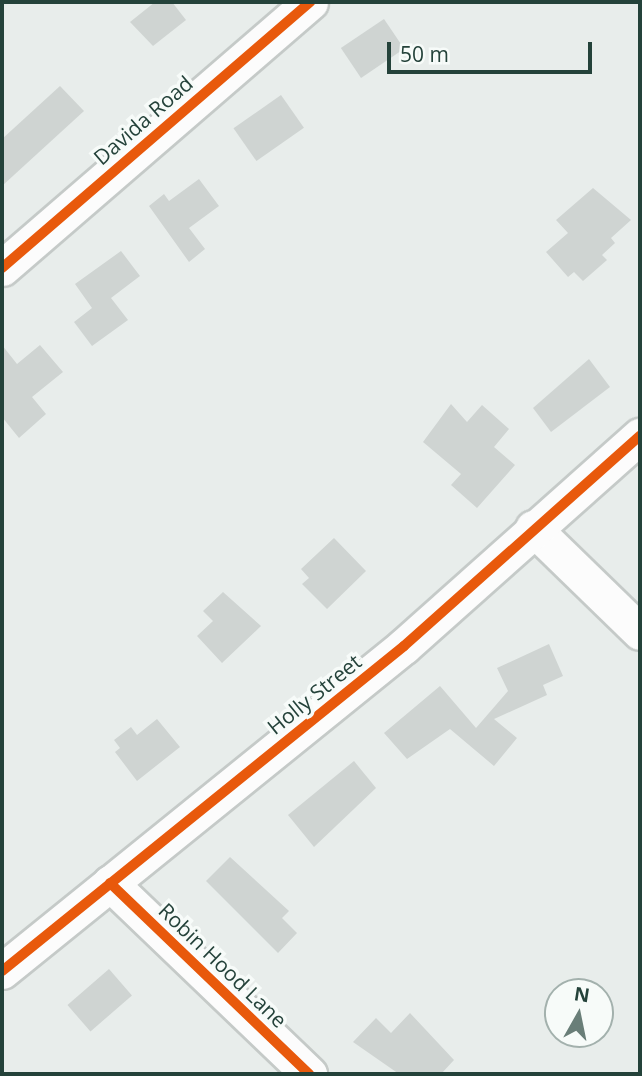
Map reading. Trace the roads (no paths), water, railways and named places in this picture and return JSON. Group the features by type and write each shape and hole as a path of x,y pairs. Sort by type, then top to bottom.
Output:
{"street":[{"name":"Davida Road","path":"2,268 310,2"},
{"name":"Holly Street","path":"2,971 404,646 533,528 640,436"},
{"path":"533,528 640,632"},
{"name":"Robin Hood Lane","path":"110,883 309,1074"}]}
